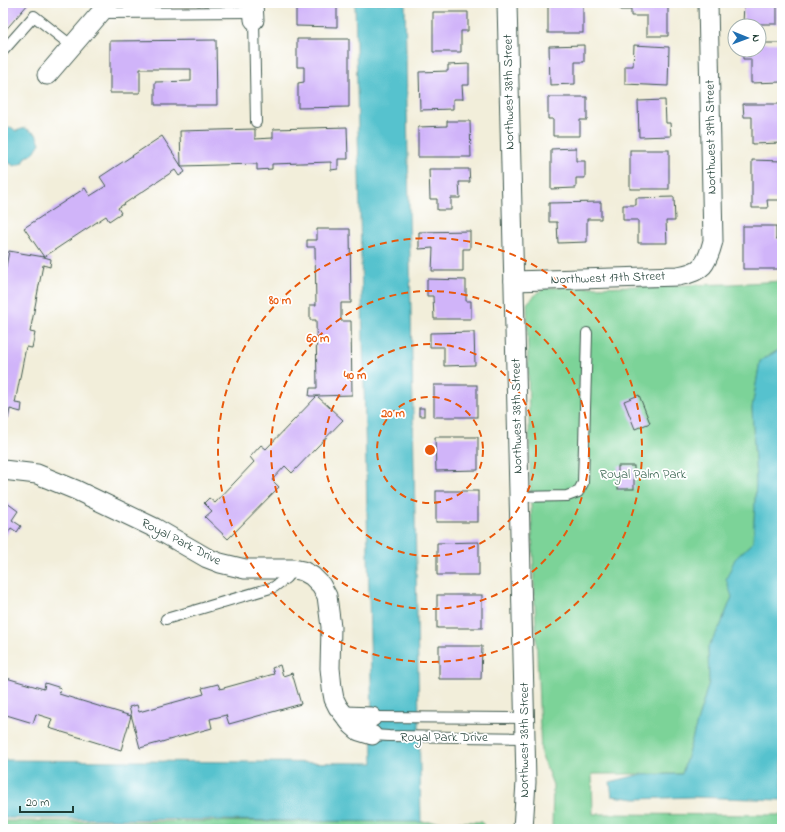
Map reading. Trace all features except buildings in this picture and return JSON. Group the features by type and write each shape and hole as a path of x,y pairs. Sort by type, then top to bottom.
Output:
{"street":[{"name":"Northwest 38th Street","path":"507,3 526,738 526,782 523,829"},
{"name":"Northwest 39th Street","path":"701,268 709,257 713,241 708,3"},
{"path":"47,75 105,8"},
{"name":"Northwest 17th Street","path":"514,281 678,276 690,274 701,268"},
{"name":"Royal Park Drive","path":"3,470 37,474 76,490 155,528 207,558 220,563 245,569 293,569 304,571 312,576 321,585 327,596 331,627 330,668 334,700 346,716 372,726"}],"lane":[{"path":"105,8 254,12 256,122"},
{"path":"3,51 34,16 72,46"},
{"path":"519,497 567,496 578,492 583,483 586,333"},
{"path":"166,619 274,587 286,578 293,569"},
{"name":"Royal Park Drive","path":"372,726 421,718 525,718"},
{"name":"Royal Park Drive","path":"372,726 436,737 526,738"}],"green space":[{"name":"Royal Palm Park","path":"782,281 782,348 760,361 752,408 756,480 753,542 735,559 732,597 720,627 708,647 709,682 682,774 592,774 593,814 782,815 782,829 552,829 553,785 541,754 530,481 527,303 543,288 731,284"},
{"path":"3,821 482,822 485,829 3,829"}],"water":[{"path":"355,3 405,3 421,822 3,818 3,760 373,763"},
{"path":"11,127 16,131 25,128 36,134 40,143 33,154 26,157 23,163 14,166 8,162 3,164 3,130"},
{"path":"782,348 782,800 692,797 636,799 612,796 610,782 638,775 682,774 709,682 708,647 720,627 732,597 726,579 735,559 753,542 756,480 752,408 760,361"}]}
